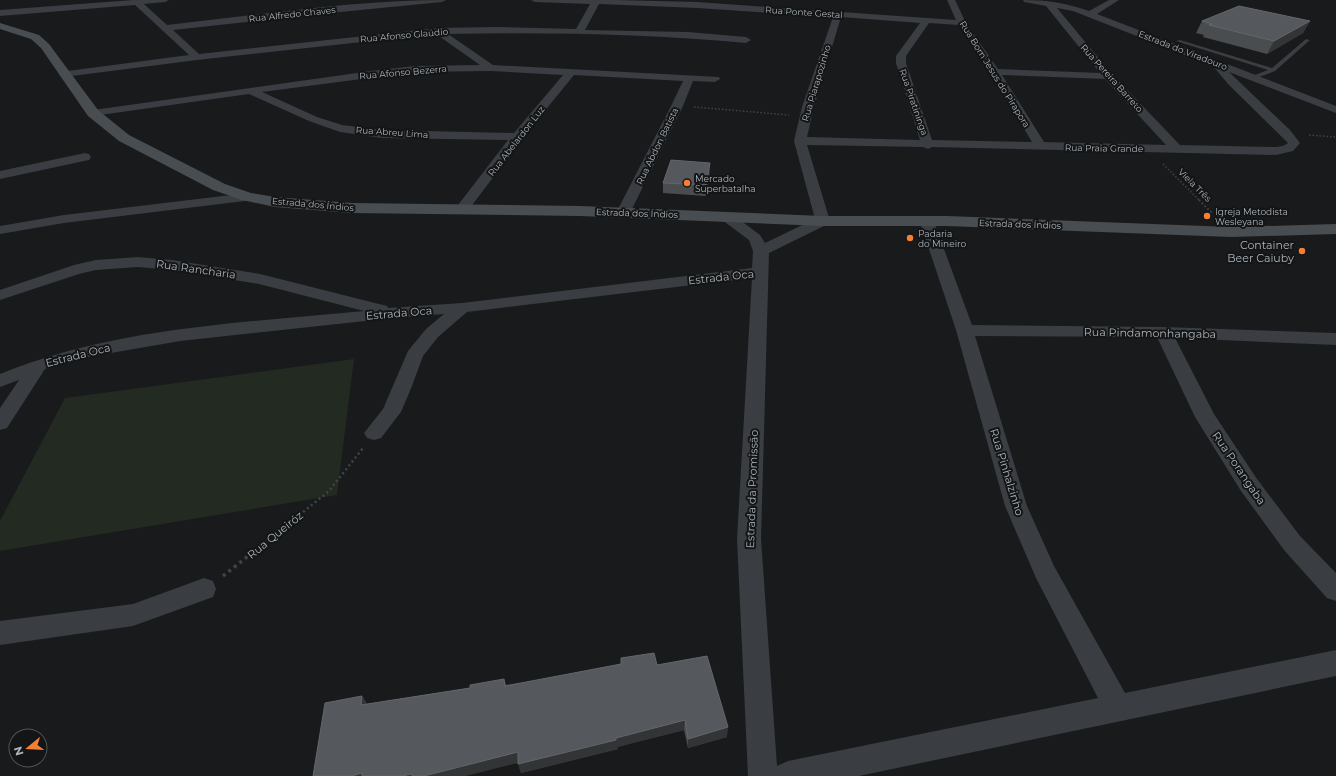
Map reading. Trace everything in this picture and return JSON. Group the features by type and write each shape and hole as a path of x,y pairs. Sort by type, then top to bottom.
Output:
{"street":[{"path":"0,13 165,0"},
{"name":"Rua Alfredo Chaves","path":"166,28 346,8 442,0"},
{"path":"535,0 597,0 579,32"},
{"name":"Rua Ponte Gestal","path":"597,0 962,23"},
{"name":"Rua Bom Jesus do Pirapora","path":"951,0 962,23 995,72 1041,147"},
{"name":"Estrada do Viradouro","path":"1027,0 1064,6 1090,15 1254,77 1336,110"},
{"path":"1090,15 1115,0"},
{"path":"138,3 197,57"},
{"name":"Rua Pereira Barreto","path":"1048,3 1108,76 1178,150"},
{"name":"Rua Piarapozinho","path":"823,221 800,141 805,116 838,14"},
{"name":"Rua Piratininga","path":"927,20 901,56 901,64 928,145"},
{"name":"Estrada dos Índios","path":"0,26 35,37 45,46 93,113 124,138 159,158 219,187 248,197 309,205 352,208 580,211 823,221 947,221 1231,232 1336,229"},
{"name":"Rua Afonso Glaúdio","path":"64,74 397,34 438,31 498,30 579,32 688,36 746,40"},
{"path":"438,31 491,68"},
{"name":"Rua Praia Grande","path":"800,141 1178,150 1276,151 1287,150 1291,147 1294,143 1286,133 1232,82 1216,63"},
{"name":"Rua Afonso Bezerra","path":"93,113 393,71 436,68 491,68 715,79"},
{"path":"995,72 1108,76"},
{"name":"Rua Abelardon Luz","path":"462,209 517,137 570,73"},
{"name":"Rua Abdon Batista","path":"623,213 677,106 689,78"},
{"name":"Rua Abreu Lima","path":"250,91 313,119 340,128 382,134 517,137"},
{"path":"0,175 85,157"},
{"path":"0,230 64,220 248,197"},
{"path":"727,216 755,238 761,251 823,221"},
{"name":"Rua Pinhalzinho","path":"927,222 965,330 1016,506 1044,571 1118,708"},
{"name":"Estrada da Promissão","path":"761,251 749,539 763,776"},
{"name":"Rua Rancharia","path":"0,295 74,270 117,262 138,262 172,265 260,279 393,313"},
{"name":"Estrada Oca","path":"0,381 39,365 99,349 180,335 393,313 462,308 761,272"},
{"path":"374,433 391,412 403,386 414,355 432,333 462,308"},
{"name":"Rua Pindamonhangaba","path":"965,330 1163,332 1336,339"},
{"name":"Rua Porangaba","path":"1163,332 1205,417 1249,485 1292,543 1336,590"},
{"path":"0,423 39,365"},
{"path":"0,633 133,615 204,589"},
{"path":"788,776 1336,663"}],"lane":[{"path":"1178,40 1273,70"},
{"path":"1254,77 1273,70 1308,40"}],"path":[{"path":"677,106 805,116"},
{"name":"Viela Três","path":"1149,149 1231,232"},
{"name":"Rua Queiróz","path":"204,589 236,567 329,491 350,466 374,433"}],"shaded area":[{"path":"354,359 337,495 0,551 0,521 65,398"}],"building":[{"path":"1239,6 1310,21 1274,41 1209,25 1212,24 1202,21"},
{"path":"671,160 710,163 706,185 663,183"},
{"path":"654,653 657,665 707,656 728,727 688,739 685,720 616,738 616,740 518,764 518,752 424,776 412,776 412,774 402,776 362,776 362,773 352,776 313,776 325,703 362,696 361,705 470,688 470,685 504,679 505,686 621,664 621,658"}],"place":[{"name":"Mercado Superbatalha","path":"687,183"},
{"name":"Igreja Metodista Wesleyana","path":"1207,216"},
{"name":"Padaria do Mineiro","path":"910,238"},
{"name":"Container Beer Caiuby","path":"1302,251"}]}
